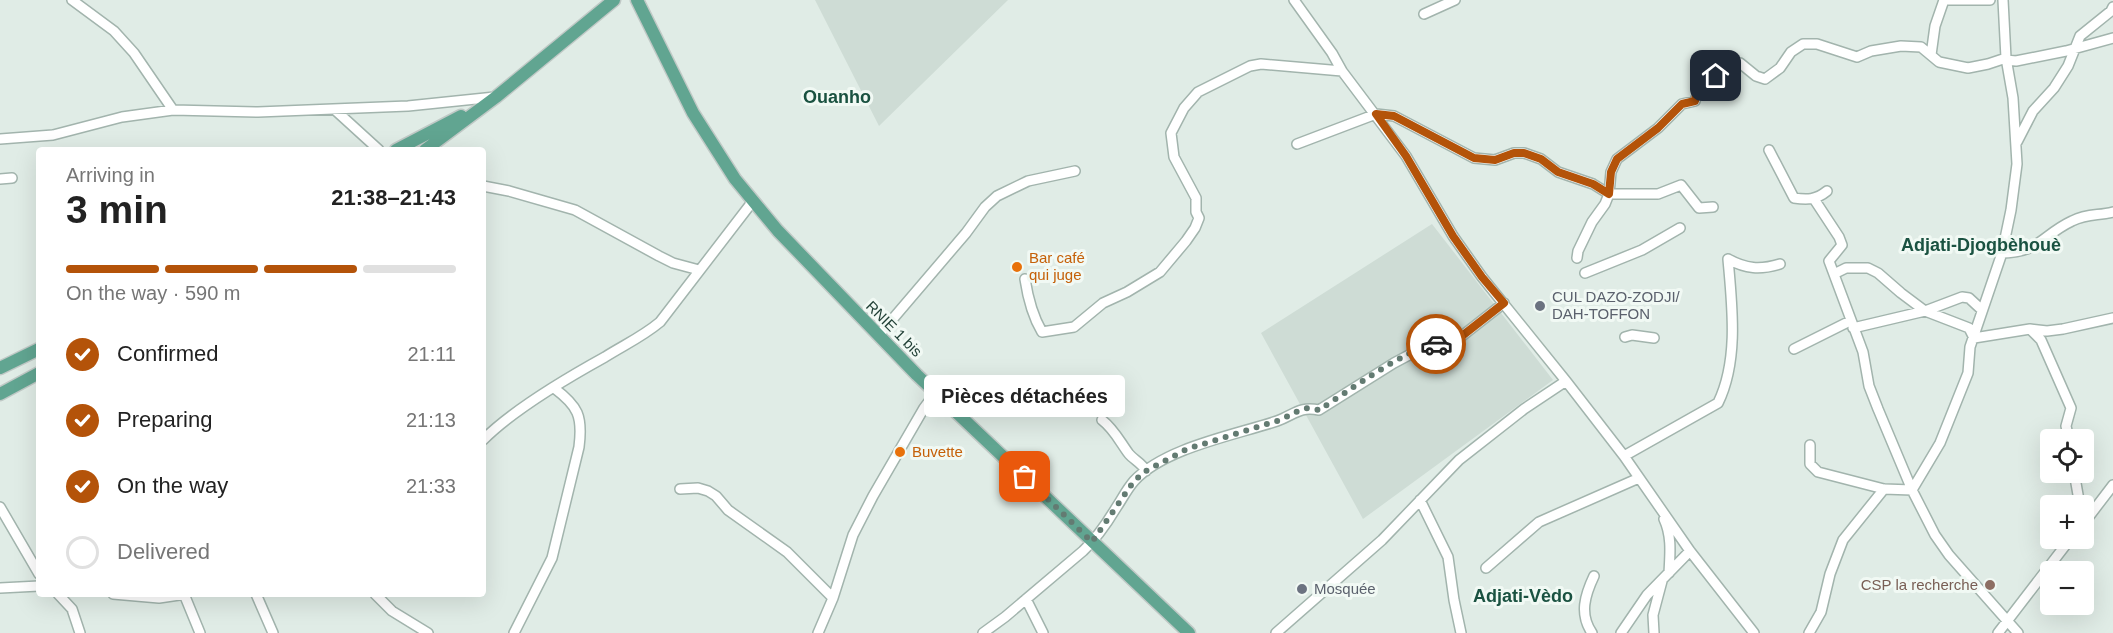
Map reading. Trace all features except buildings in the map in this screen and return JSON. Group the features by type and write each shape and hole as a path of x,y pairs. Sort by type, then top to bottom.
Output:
{"main road":[{"path":"429,147 496,97 614,0"},
{"name":"RNIE 1 bis","path":"637,0 693,113 718,155 753,201 805,260 936,392 1189,633"},
{"path":"402,147 496,97"},
{"path":"0,368 36,350"},
{"path":"0,394 36,375"}],"street":[{"path":"72,0 120,38 134,53 174,110"},
{"path":"1294,0 1342,71 1406,156 1459,244 1482,277 1624,456 1690,550 1754,633"},
{"path":"1424,14 1455,0"},
{"path":"1930,55 1935,27 1944,0"},
{"path":"1948,0 1990,0"},
{"path":"1912,490 1940,443 1958,401 1968,373 1970,347 2002,254 2017,164 2013,98 2006,59 2003,0"},
{"path":"2016,144 2033,111 2054,88 2068,66 2084,32 2113,7"},
{"path":"1577,258 1592,222 1605,204 1609,194 1611,172 1617,159 1658,128 1682,104 1695,101 1696,95 1716,76 1740,63 1765,79 1780,68 1791,52 1803,44 1817,44 1857,57 1870,51 1901,46 1921,47 1939,62 1968,68 2006,59 2016,61 2113,38"},
{"path":"1025,279 1032,315 1042,332 1074,327 1103,303 1148,280 1160,272 1196,228 1198,218 1196,198 1174,157 1171,133 1184,108 1198,92 1242,70 1261,64 1342,71"},
{"path":"0,139 53,135 122,117 174,110 258,112 334,109 408,106 496,97"},
{"path":"334,109 376,147"},
{"path":"1298,144 1376,114 1394,116 1474,158 1495,160 1514,153 1524,153 1541,159 1558,172 1593,184 1609,194 1658,194 1681,185 1699,208 1713,207"},
{"path":"1768,150 1794,198 1814,199 1827,191"},
{"path":"879,335 966,233 985,207 998,196 1028,182 1075,171"},
{"path":"0,179 12,178"},
{"path":"486,187 575,210 658,256 699,270"},
{"path":"1814,199 1842,245 1830,261 1863,352 1869,386 1912,490 1935,535 1949,555 2018,633"},
{"path":"486,437 504,422 554,388 643,336 660,322 753,201"},
{"path":"2002,254 2019,253 2034,248 2062,227 2090,214 2113,212"},
{"path":"1585,273 1642,250 1680,228"},
{"path":"1624,456 1718,403 1726,387 1730,361 1731,285 1728,259 1749,268 1760,269 1780,264"},
{"path":"1834,274 1846,268 1868,268 1878,273 1925,311 1969,328 1974,338"},
{"path":"1794,349 1852,325 1925,311 1962,297 1969,298 1982,310"},
{"path":"983,633 1092,542 1134,481 1146,471 1187,449 1280,420 1300,410 1308,408 1319,410 1394,363 1426,346 1453,343 1504,303"},
{"path":"1974,338 2030,328 2063,329 2113,318"},
{"path":"2030,328 2041,340 2071,408 2067,429"},
{"path":"1625,337 1632,335 1654,338"},
{"path":"1276,633 1382,540 1459,460 1524,409 1566,381"},
{"path":"514,633 552,558 579,447 581,430 578,414 570,400 554,388"},
{"path":"818,633 833,598 853,535 924,408 936,392"},
{"path":"1102,420 1111,427 1131,456 1143,465 1146,471"},
{"path":"1810,445 1810,464 1812,469 1818,472 1884,489 1912,490"},
{"path":"1486,568 1539,522 1639,478"},
{"path":"2094,510 2113,485"},
{"path":"680,489 698,488 716,496 728,510 787,552 833,598"},
{"path":"1809,633 1821,612 1830,574 1843,540 1884,489"},
{"path":"1420,500 1448,557 1461,633"},
{"path":"0,507 36,570"},
{"path":"1653,633 1653,615 1666,576 1671,550 1668,527 1659,507"},
{"path":"1998,633 2063,549"},
{"path":"1621,633 1647,595 1690,550"},
{"path":"1592,633 1587,626 1583,606 1594,576"},
{"path":"0,588 36,586"},
{"path":"61,597 72,609 80,633"},
{"path":"148,597 166,597"},
{"path":"186,597 200,633"},
{"path":"257,597 273,633"},
{"path":"378,597 392,611 428,633"},
{"path":"1026,599 1043,633"}],"shaded area":[{"path":"815,0 1008,0 879,126"},
{"path":"1432,224 1553,380 1363,519 1261,333"}],"way so far":[{"path":"1025,477 1092,542 1134,481 1146,471 1187,449 1280,420 1300,410 1308,408 1319,410 1402,358 1426,346 1436,344"}],"place":[{"name":"Bar café qui juge","path":"1017,267"},
{"name":"CUL DAZO-ZODJI/ DAH-TOFFON","path":"1540,306"},
{"name":"Buvette","path":"900,452"},
{"name":"Pièces détachées","path":"1025,477"},
{"name":"CSP la recherche","path":"1990,585"},
{"name":"Mosquée","path":"1302,589"}],"district":[{"name":"Ouanho","path":"837,97"},
{"name":"Adjati-Djogbèhouè","path":"1981,245"},
{"name":"Adjati-Vèdo","path":"1523,596"}],"route":[{"path":"1436,344 1453,343 1504,303 1453,236 1406,156 1376,114 1394,116 1474,158 1495,160 1514,153 1524,153 1541,159 1558,172 1593,184 1609,194 1611,172 1617,159 1658,128 1682,104 1695,101 1696,95 1716,76"}]}
